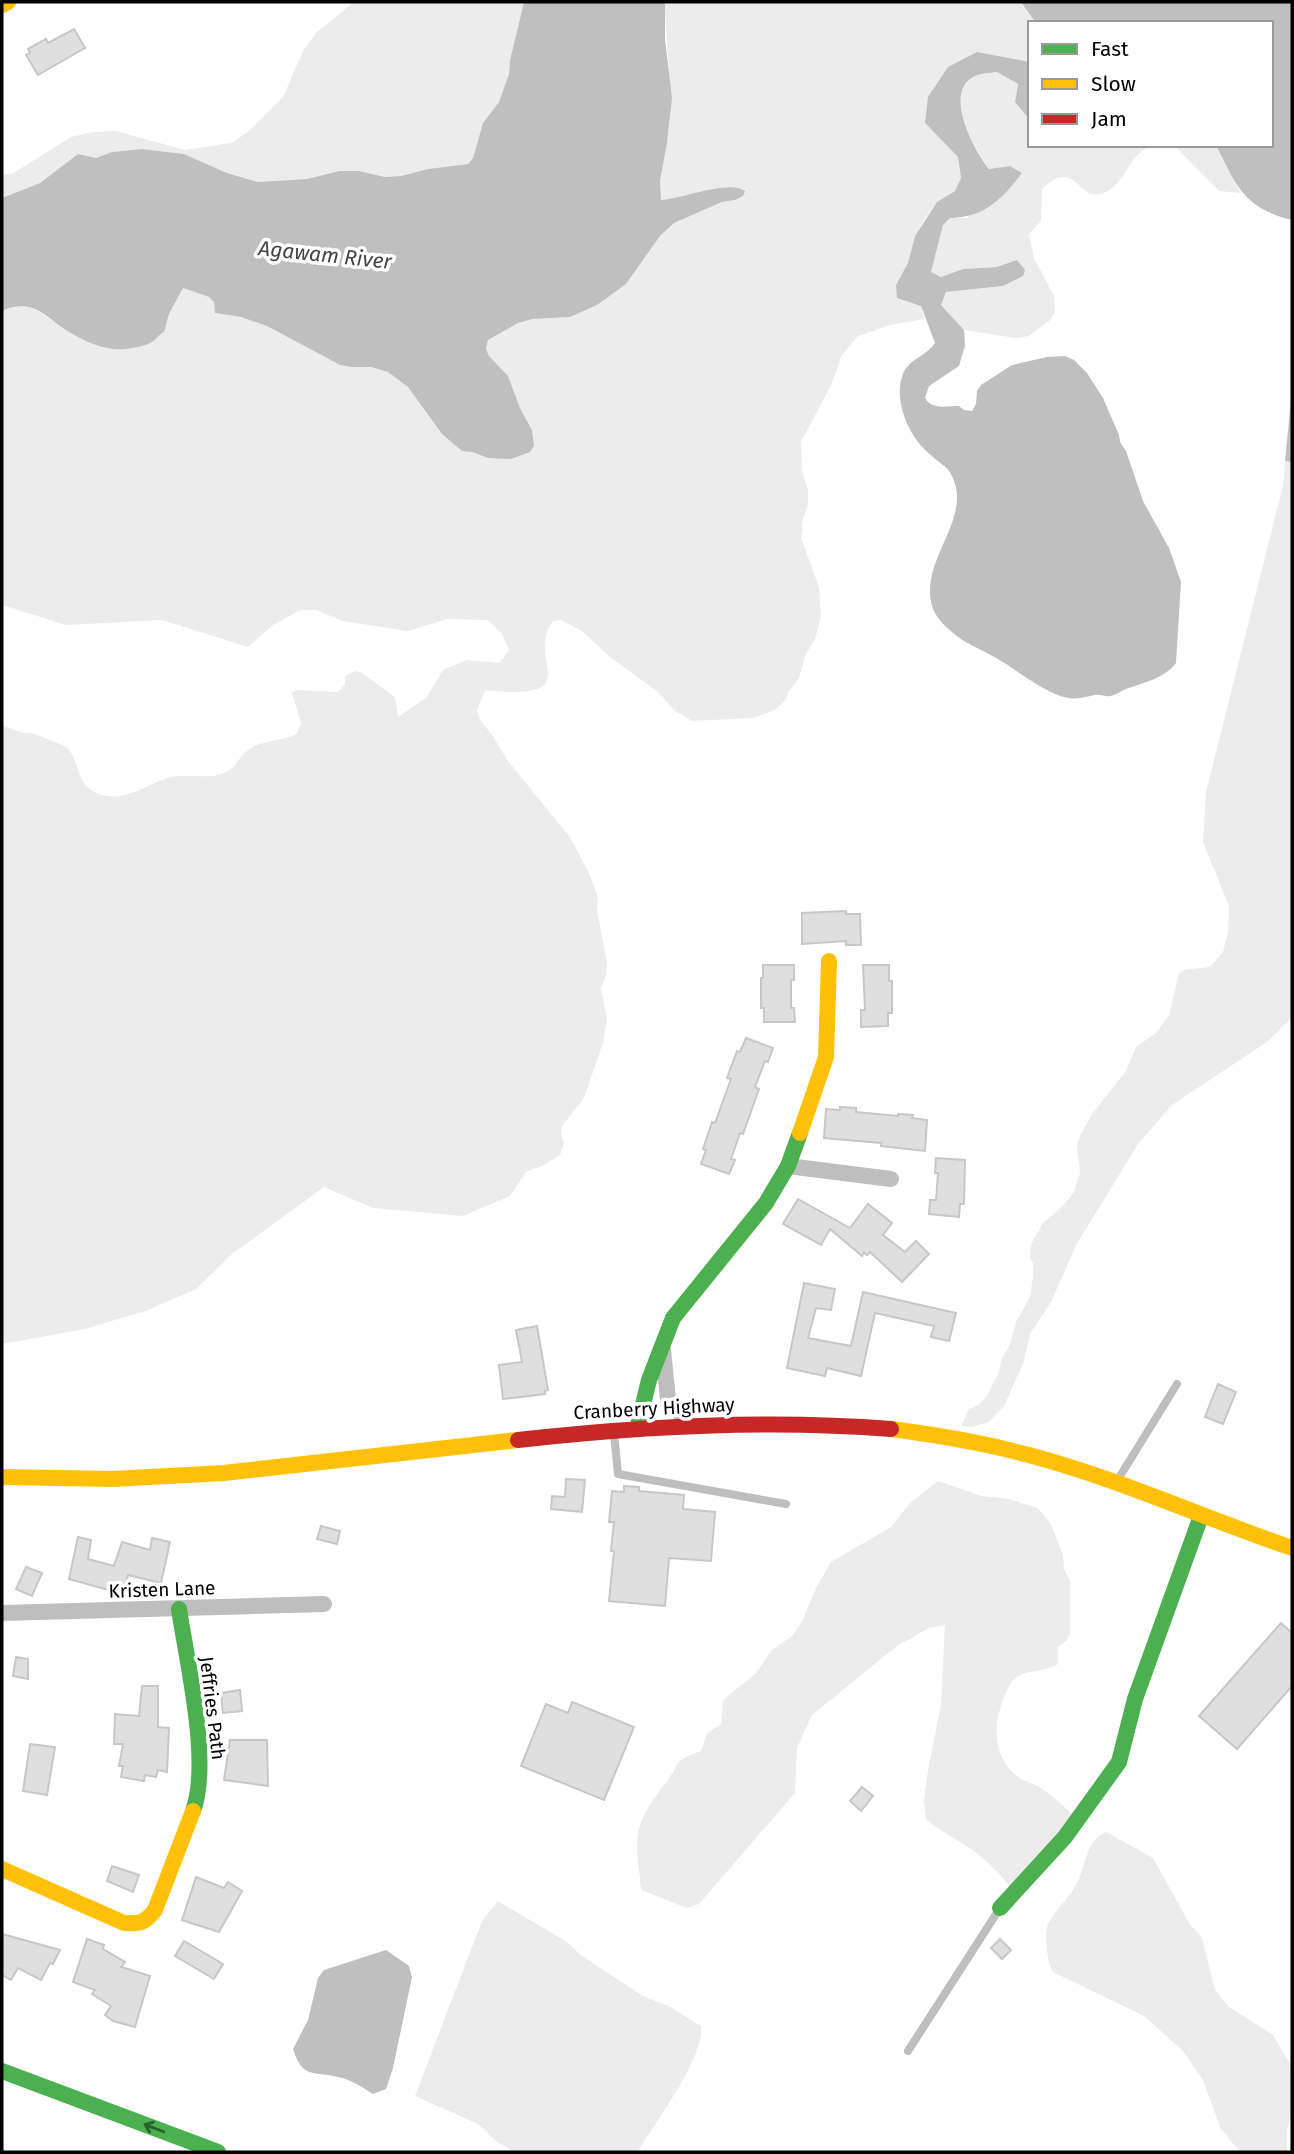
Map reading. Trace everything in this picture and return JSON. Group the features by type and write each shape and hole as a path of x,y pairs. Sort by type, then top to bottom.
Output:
{"main road":[{"path":"2,5 8,2"},
{"path":"637,1429 649,1380 673,1318 759,1212 788,1166 826,1057 829,961"},
{"name":"Cranberry Highway","path":"2,1477 86,1479 196,1475 513,1439 637,1429 799,1424 860,1427 939,1436 1023,1453 1115,1483 1292,1548"},
{"path":"1000,1908 1065,1837 1119,1762 1135,1699 1201,1516"},
{"name":"Jeffries Path","path":"2,1869 118,1921 140,1924 155,1910 186,1830 199,1781 199,1746 179,1609"},
{"path":"2,2071 218,2152"}],"street":[{"path":"788,1166 891,1179"},
{"path":"663,1346 668,1399 690,1426"},
{"name":"Kristen Lane","path":"2,1613 324,1604"}],"lane":[{"path":"1115,1483 1177,1384"},
{"path":"614,1431 618,1474 786,1504"},
{"path":"908,2051 1000,1908"}],"shaded area":[{"path":"354,2 524,2 509,74 499,102 483,123 473,158 468,164 428,169 401,176 385,177 359,171 339,171 307,179 258,182 227,173 184,154 142,149 112,152 96,158 78,154 40,183 2,198 2,174 12,174 71,137 116,131 185,150 231,143 248,132 283,97 304,49 317,32"},
{"path":"665,2 1021,2 1035,21 1028,21 1028,62 977,52 925,123 958,157 961,178 955,191 937,202 926,217 915,236 908,263 896,285 921,306 924,319 890,325 858,336 842,355 830,387 801,442 802,471 808,490 808,504 801,538 819,587 821,617 799,678 788,692 787,698 775,710 753,718 692,721 675,711 658,692 610,657 582,631 561,620 553,621 546,635 548,674 545,683 536,689 517,692 485,690 477,711 480,720 507,760 570,837 590,875 598,899 597,911 607,962 606,976 601,988 607,1019 603,1043 584,1098 562,1126 564,1143 560,1155 526,1172 510,1196 463,1216 373,1208 324,1187 232,1254 196,1289 148,1310 85,1329 2,1344 2,725 67,747 88,788 104,796 114,797 171,777 224,773 251,748 297,734 301,723 292,693 296,690 338,692 345,684 345,676 355,671 362,673 395,697 398,717 427,697 443,670 467,660 500,663 509,650 502,634 488,620 447,619 408,631 343,621 316,610 300,610 273,625 248,647 162,620 66,625 2,605 2,311 13,307 30,307 66,330 141,346 164,332 169,314 183,288 209,297 214,302 215,313 241,317 267,326 340,365 371,367 388,372 408,387 442,434 472,452 488,458 530,452 534,446 532,430 508,376 489,356 486,349 488,340 518,323 533,319 570,317 626,284 660,236 674,223 722,202 735,200 725,187 661,201 660,181 670,111"},
{"path":"997,72 1018,84 1015,101 1028,117 1028,147 1151,147 1137,156 1114,187 1100,194 1085,191 1074,181 1062,177 1042,189 1041,221 1029,234 1034,258 1054,296 1055,312 1050,320 1029,336 1016,338 964,330 941,305 946,292 1003,286 997,267 963,269 941,277 931,272 943,225 950,218 967,218 1010,166 990,169 976,149 964,121 961,94 966,84 977,75"},
{"path":"1176,147 1217,147 1241,193 1219,191"},
{"path":"1292,449 1292,1018 1267,1042 1172,1105 1138,1144 1076,1245 1051,1302 1030,1334 1023,1364 1004,1406 989,1422 972,1427 961,1426 969,1409 980,1404 988,1394 998,1374 1016,1322 1030,1297 1033,1277 1031,1244 1043,1223 1063,1206 1074,1192 1080,1172 1077,1144 1092,1114 1126,1071 1136,1047 1156,1033 1169,1015 1179,973 1210,967 1223,952 1228,932 1229,906 1203,842 1206,792 1283,486 1285,461 1289,462"},
{"path":"938,1481 982,1496 1009,1499 1038,1508 1051,1524 1070,1581 1070,1634 1058,1647 1058,1664 1022,1674 1012,1682 998,1716 997,1736 1001,1756 1013,1772 1041,1788 1075,1816 1013,1890 980,1856 926,1819 924,1801 941,1704 945,1625 929,1628 897,1646 812,1715 797,1748 795,1793 699,1904 687,1908 641,1890 637,1842 643,1818 677,1764 701,1751 707,1733 721,1724 723,1700 756,1673 772,1650 792,1636 802,1622 816,1588 831,1562 891,1527 910,1503"},
{"path":"1106,1832 1153,1858 1189,1923 1202,1938 1215,1990 1229,2007 1273,2035 1292,2067 1292,2113 1287,2129 1287,2152 1240,2152 1221,2129 1203,2080 1183,2051 1144,2016 1053,1972 1047,1948 1048,1924 1074,1888 1090,1847"},
{"path":"498,1901 567,1942 582,1956 643,1996 670,2007 701,2026 700,2039 687,2072 638,2152 514,2152 496,2141 478,2124 415,2096 482,1921"}],"water":[{"name":"Agawam River","path":"524,2 665,2 665,39 672,98 660,181 661,200 717,188 738,188 745,191 743,196 735,200 722,202 674,223 660,236 626,284 597,305 570,317 533,319 518,323 488,340 486,349 489,356 508,376 532,430 534,446 530,452 511,459 488,458 462,451 442,434 408,387 388,372 371,367 340,365 267,326 241,317 215,313 214,302 209,297 183,288 169,314 164,332 154,341 126,349 111,349 89,342 31,308 13,307 2,311 2,198 40,183 78,154 96,158 112,152 142,149 184,154 227,173 258,182 307,179 339,171 359,171 385,177 401,176 428,169 468,164 473,158 483,123 499,102 509,74"},
{"path":"1021,2 1292,2 1292,220 1252,202 1230,173 1217,147 1273,147 1273,21 1035,21"},
{"path":"977,52 1028,62 1028,118 1015,102 1018,84 997,72 975,76 966,84 961,94 961,107 969,136 976,149 989,169 1010,166 1022,173 992,205 973,214 950,218 943,225 931,272 941,277 963,269 997,267 1017,260 1025,270 1023,276 1003,286 946,292 941,305 964,330 965,346 959,366 929,386 925,398 935,406 959,406 972,411 981,385 1012,365 1065,356 1074,360 1087,373 1103,398 1126,451 1143,501 1169,548 1181,582 1176,663 1160,676 1111,696 1073,698 1051,692 959,638 941,621 932,606 932,574 955,514 957,499 951,474 920,444 903,414 900,393 903,373 935,343 921,306 897,298 896,285 908,263 915,236 937,202 955,191 961,178 958,157 925,123 928,97 948,67"},
{"path":"1292,389 1292,462 1285,461"},
{"path":"386,1950 409,1966 412,1977 386,2089 373,2094 346,2079 311,2073 301,2066 293,2049 308,2020 318,1978 324,1970"}],"building":[{"path":"74,29 85,48 38,75 26,55 30,53 28,49 46,39 48,43"},
{"path":"846,911 846,914 860,914 861,945 846,945 846,941 802,944 802,913"},
{"path":"763,965 794,965 791,1008 794,1008 795,1022 764,1022 764,1008 761,1008"},
{"path":"863,965 889,965 892,1013 888,1013 888,1026 861,1027 861,1010 865,1010"},
{"path":"746,1038 773,1048 755,1087 759,1089 743,1134 740,1133 731,1159 735,1160 729,1174 701,1164 712,1122 715,1123 731,1079 727,1078 737,1051 740,1052"},
{"path":"840,1107 856,1108 856,1112 913,1115 912,1118 927,1120 925,1151 881,1146 881,1143 824,1138 826,1109 840,1110"},
{"path":"936,1158 965,1160 964,1204 960,1204 959,1217 929,1214 930,1200 936,1200"},
{"path":"798,1199 850,1228 868,1204 892,1223 883,1235 905,1252 916,1241 929,1254 902,1282 870,1252 862,1256 830,1229 821,1245 783,1224"},
{"path":"804,1283 835,1289 831,1310 816,1308 808,1338 851,1346 863,1292 956,1313 949,1341 931,1337 934,1326 875,1313 861,1376 827,1368 825,1376 787,1368"},
{"path":"537,1326 548,1390 545,1394 503,1399 499,1365 522,1362 516,1330"},
{"path":"1218,1384 1236,1392 1223,1424 1205,1417"},
{"path":"566,1479 585,1480 582,1512 551,1509 552,1496 565,1497"},
{"path":"624,1486 639,1487 639,1491 684,1495 683,1509 715,1512 711,1561 669,1558 665,1606 609,1601 614,1551 611,1551 614,1522 609,1522 612,1491 624,1492"},
{"path":"321,1526 340,1531 337,1544 317,1539"},
{"path":"78,1537 91,1540 88,1559 114,1566 122,1542 150,1550 152,1538 170,1542 161,1583 128,1575 123,1594 69,1579"},
{"path":"26,1567 42,1573 32,1596 16,1589"},
{"path":"1281,1623 1292,1633 1292,1686 1237,1749 1199,1716"},
{"path":"16,1657 28,1659 28,1679 13,1676"},
{"path":"142,1686 158,1686 158,1727 169,1728 167,1772 158,1770 156,1777 145,1775 144,1781 121,1777 123,1766 119,1766 123,1744 114,1744 115,1714 139,1716"},
{"path":"240,1690 242,1711 223,1713 221,1693"},
{"path":"572,1702 634,1727 604,1800 521,1766 546,1704 568,1713"},
{"path":"230,1740 267,1740 268,1786 224,1780"},
{"path":"30,1744 55,1747 47,1795 23,1791"},
{"path":"862,1787 873,1796 861,1811 850,1801"},
{"path":"112,1866 139,1875 133,1892 107,1881"},
{"path":"196,1877 224,1888 228,1882 242,1891 219,1932 182,1920"},
{"path":"2,1934 60,1950 41,1980 18,1968 11,1980 2,1975"},
{"path":"87,1939 104,1945 103,1949 125,1962 121,1967 150,1976 135,2027 113,2021 105,2015 111,2006 92,1994 95,1990 73,1982"},
{"path":"1000,1939 1011,1950 1002,1959 991,1948"},
{"path":"184,1941 223,1964 214,1979 175,1956"}],"traffic: fast":[{"path":"637,1429 649,1380 673,1318 766,1203 788,1166 800,1133"},
{"path":"1000,1908 1065,1837 1119,1762 1135,1699 1201,1516"},
{"path":"179,1609 199,1740 198,1790 193,1811"},
{"path":"2,2071 218,2152"}],"traffic: slow":[{"path":"2,5 8,2"},
{"path":"800,1133 826,1057 829,961"},
{"path":"891,1429 978,1443 1063,1465 1292,1548"},
{"path":"2,1477 113,1479 224,1473 518,1440"},
{"path":"2,1869 124,1923 142,1922 155,1910 193,1811"}],"traffic: jam":[{"path":"518,1440 611,1431 751,1424 891,1429"}]}
